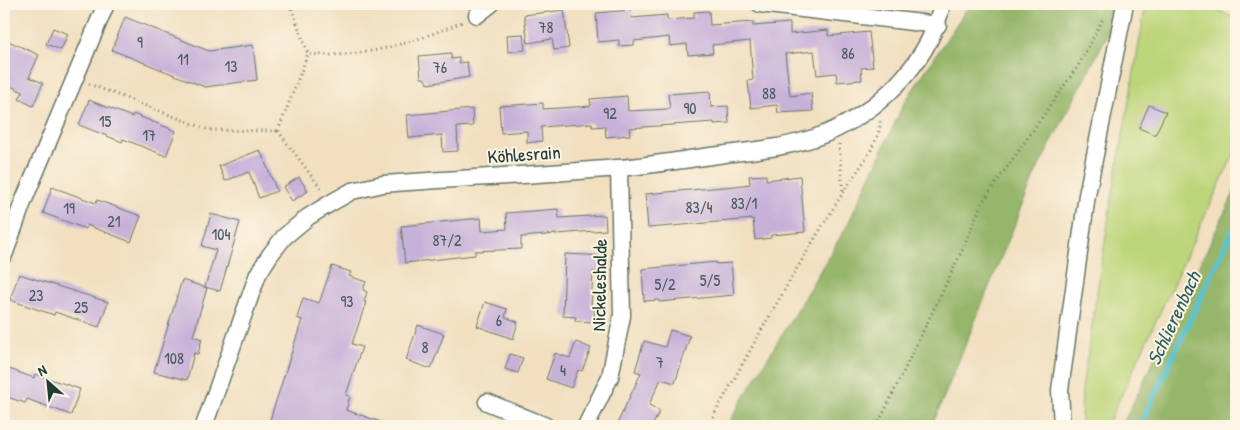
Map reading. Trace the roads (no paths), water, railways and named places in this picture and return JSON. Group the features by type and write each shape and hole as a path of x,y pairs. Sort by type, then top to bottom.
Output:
{"street":[{"path":"4,255 22,202 106,4"},
{"path":"477,15 491,4"},
{"path":"760,4 938,25"},
{"name":"Köhlesrain","path":"204,426 258,274 284,237 308,217 329,204 352,191 383,184 619,168 772,147 813,138 837,129 878,103 897,86 920,55 938,25 942,4"},
{"path":"1062,426 1060,390 1087,195 1125,4"},
{"name":"Nickeleshalde","path":"586,426 610,377 622,316 619,168"},
{"path":"487,402 546,426"}],"waterway":[{"name":"Schlierenbach","path":"1140,426 1236,223"}]}
